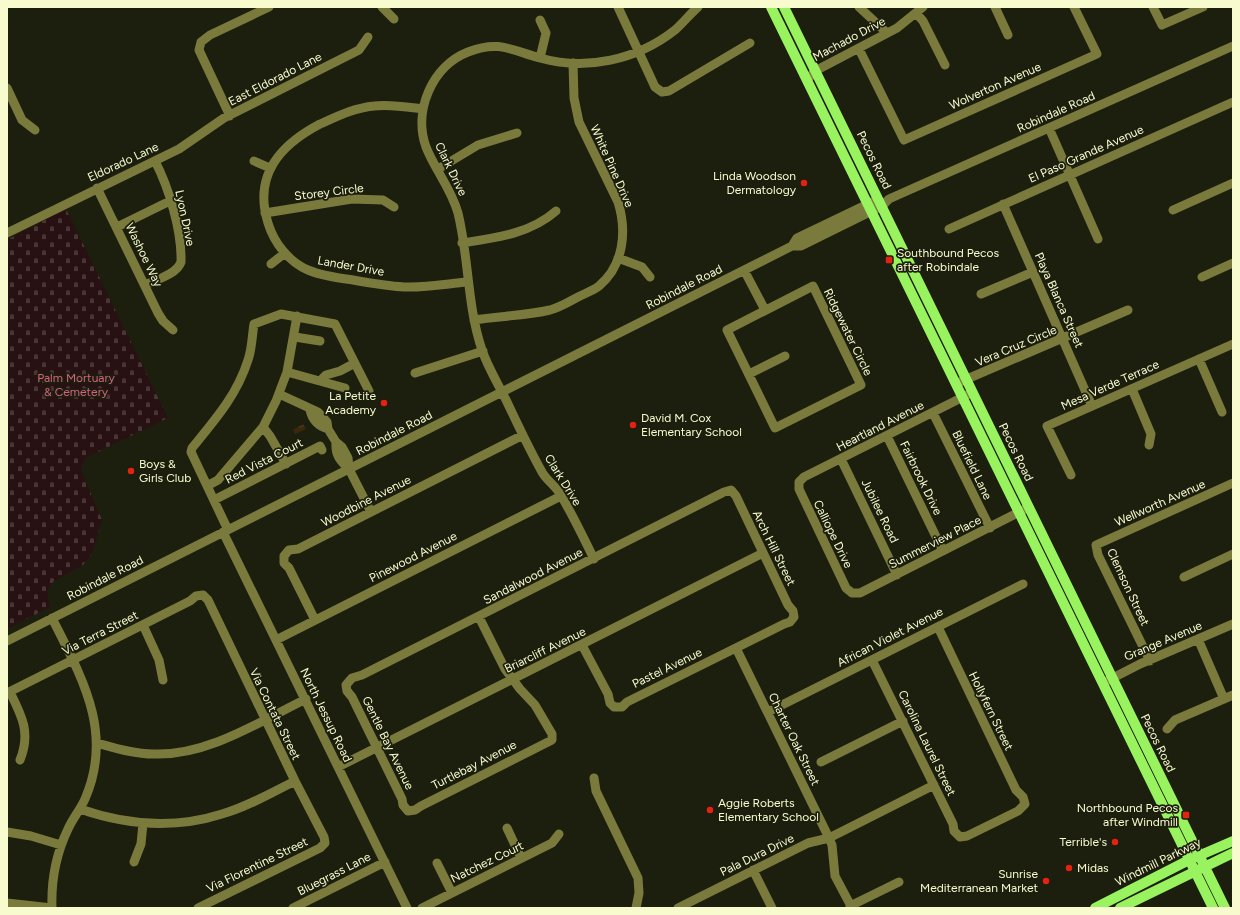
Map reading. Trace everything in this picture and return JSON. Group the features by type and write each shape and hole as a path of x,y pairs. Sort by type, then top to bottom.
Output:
{"main road":[{"name":"Pecos Road","path":"771,7 910,287 968,395 1194,858 1204,866 1225,908"},
{"name":"Pecos Road","path":"784,7 815,71 883,202 930,306 961,381"},
{"path":"910,287 914,286 930,306"},
{"name":"Windmill Parkway","path":"1095,908 1194,858 1233,841"},
{"name":"Windmill Parkway","path":"1120,908 1233,853"},
{"name":"Pecos Road","path":"1194,858 1194,871 1213,908"}],"street":[{"path":"230,116 199,50 201,42 210,35 269,7"},
{"path":"382,7 394,19"},
{"path":"618,7 655,87 662,92 669,91 750,43"},
{"name":"Clark Drive","path":"594,559 562,496 542,472 483,351 474,320 462,243 453,199 426,148 422,133 423,109 428,90 438,75 451,62 467,52 484,47 509,47 540,58 573,63 610,60 653,45 676,29 698,7"},
{"path":"859,7 887,33"},
{"path":"995,7 1008,35"},
{"name":"Wolverton Avenue","path":"859,49 904,140 1097,54 1074,7"},
{"path":"1153,7 1162,26 1203,7"},
{"path":"920,10 923,20 945,65"},
{"name":"Machado Drive","path":"807,80 815,71 887,33 920,10"},
{"path":"540,20 546,33 540,58"},
{"name":"East Eldorado Lane","path":"192,140 230,116 359,50 368,37"},
{"name":"Robindale Road","path":"7,641 792,246 796,238 883,202 1233,46"},
{"name":"White Pine Drive","path":"474,320 549,310 563,305 598,286 611,273 618,258 623,243 622,215 580,122 574,98 573,63"},
{"path":"7,88 22,120 35,130"},
{"name":"El Paso Grande Avenue","path":"949,229 1233,102"},
{"name":"Lander Drive","path":"423,109 399,106 375,106 339,115 304,132 291,141 279,154 270,168 264,191 265,213 270,230 285,253 295,262 308,270 332,277 405,287 467,282"},
{"path":"1049,128 1098,239"},
{"path":"438,169 478,145 516,132"},
{"name":"Eldorado Lane","path":"7,233 179,149 192,140"},
{"name":"Lyon Drive","path":"145,285 179,267 181,256 170,201 163,176 155,161"},
{"path":"254,161 270,168"},
{"path":"1173,210 1233,183"},
{"name":"Washoe Way","path":"97,188 163,321 173,330"},
{"name":"Storey Circle","path":"265,213 352,199 383,200 394,207"},
{"path":"117,227 170,201"},
{"name":"Playa Blanca Street","path":"1003,204 1092,406"},
{"path":"462,243 496,238 516,233 546,220 556,211"},
{"path":"271,264 285,253"},
{"path":"618,258 642,267 650,277"},
{"path":"1202,277 1233,263"},
{"path":"744,270 765,310"},
{"path":"981,294 1033,272"},
{"name":"Ridgewater Circle","path":"813,286 861,385 775,428 727,330 765,310 813,286"},
{"name":"Vera Cruz Circle","path":"961,381 1063,339 1128,310"},
{"name":"North Jessup Road","path":"297,316 282,314 254,324 249,359 239,386 220,414 192,448 191,452 193,460 214,500 226,531 276,640 407,908"},
{"path":"207,486 218,480 263,428 288,372 295,337 297,316 335,324 369,391"},
{"path":"295,337 320,341"},
{"name":"Mesa Verde Terrace","path":"1071,476 1047,426 1233,344"},
{"path":"415,373 483,351"},
{"path":"749,374 785,356"},
{"path":"1199,359 1222,412"},
{"path":"320,381 326,375 340,371 355,363"},
{"path":"288,372 345,388"},
{"path":"1132,389 1151,434 1149,444"},
{"path":"279,394 310,410 318,412 323,416 327,422 328,429 336,442 335,451 340,462 349,469 371,512"},
{"name":"Heartland Avenue","path":"799,482 804,477 968,395"},
{"name":"Bluefield Lane","path":"933,412 990,528"},
{"path":"263,428 270,436 286,464"},
{"name":"Woodbine Avenue","path":"315,620 289,568 284,563 284,556 288,550 298,549 523,435"},
{"name":"Fairbrook Drive","path":"887,436 943,551"},
{"name":"Red Vista Court","path":"214,500 320,446 322,450"},
{"name":"Jubilee Road","path":"841,459 897,575"},
{"name":"Calliope Drive","path":"799,482 798,489 804,502 846,588 852,593"},
{"name":"Wellworth Avenue","path":"1096,545 1233,484"},
{"name":"Arch Hill Street","path":"731,490 736,496 788,605 793,611 794,617"},
{"name":"Sandalwood Avenue","path":"346,685 352,678 362,675 479,617 724,492 731,490"},
{"name":"Pinewood Avenue","path":"276,640 562,496"},
{"name":"Summerview Place","path":"852,593 860,593 1024,510"},
{"name":"Clemson Street","path":"1096,545 1098,555 1150,661"},
{"name":"Briarcliff Avenue","path":"338,767 763,553"},
{"path":"1184,577 1233,554"},
{"name":"African Violet Avenue","path":"768,712 1023,584"},
{"name":"Via Terra Street","path":"8,692 190,601 196,596 203,594"},
{"name":"Via Contata Street","path":"203,594 208,600 264,719 324,838 325,843"},
{"path":"479,617 512,679"},
{"name":"Pastel Avenue","path":"582,645 608,694 610,703 614,707 622,707 627,702 790,622 794,617"},
{"path":"7,903 52,908 52,876 61,845 80,809 91,780 96,743 96,730 91,702 73,660 52,618"},
{"name":"Grange Avenue","path":"1107,680 1233,624"},
{"path":"143,625 159,660 163,680"},
{"name":"Hollyfern Street","path":"938,627 1016,790 1023,797 1025,804 1018,811 967,836 960,837"},
{"path":"1198,639 1224,699"},
{"name":"Charter Oak Street","path":"736,648 829,838 832,845 835,876 851,907"},
{"name":"Carolina Laurel Street","path":"872,660 953,824 954,832 960,837"},
{"name":"Turtlebay Avenue","path":"408,811 415,810 552,740 552,734 535,705 512,679"},
{"name":"Gentle Bay Avenue","path":"346,685 347,691 352,696 402,799 403,805 408,811"},
{"path":"8,692 20,712 25,732 24,751 20,760"},
{"path":"1167,729 1175,720 1233,695"},
{"path":"96,743 138,753 181,753 216,743 306,699"},
{"path":"821,762 903,721"},
{"path":"594,778 596,791 638,878 639,893 636,908"},
{"path":"80,809 113,818 143,823 185,822 222,814 240,808 295,781"},
{"name":"Pala Dura Drive","path":"678,908 691,905 753,870 808,844 829,838 934,785"},
{"path":"134,862 141,844 143,823"},
{"path":"506,828 521,858"},
{"path":"7,832 31,836 61,845"},
{"name":"Natchez Court","path":"422,908 552,843 559,834"},
{"name":"Via Florentine Street","path":"198,908 320,848 325,843"},
{"name":"Bluegrass Lane","path":"293,908 385,862"},
{"path":"437,863 452,893"},
{"path":"753,870 772,908"},
{"path":"851,907 899,882"}],"green space":[{"name":"Palm Mortuary & Cemetery","path":"66,209 168,418 85,458 81,470 102,520 92,553 83,565 53,582 47,591 50,607 7,629 7,240"}],"water":[{"path":"303,424 306,429 295,434 293,430"}],"place":[{"name":"Linda Woodson Dermatology","path":"804,183"},
{"name":"Southbound Pecos after Robindale","path":"889,260"},
{"name":"La Petite Academy","path":"384,403"},
{"name":"David M. Cox Elementary School","path":"633,425"},
{"name":"Boys & Girls Club","path":"131,471"},
{"name":"Aggie Roberts Elementary School","path":"710,810"},
{"name":"Northbound Pecos after Windmill","path":"1186,815"},
{"name":"Terrible's","path":"1115,842"},
{"name":"Midas","path":"1069,868"},
{"name":"Sunrise Mediterranean Market","path":"1046,881"}]}
